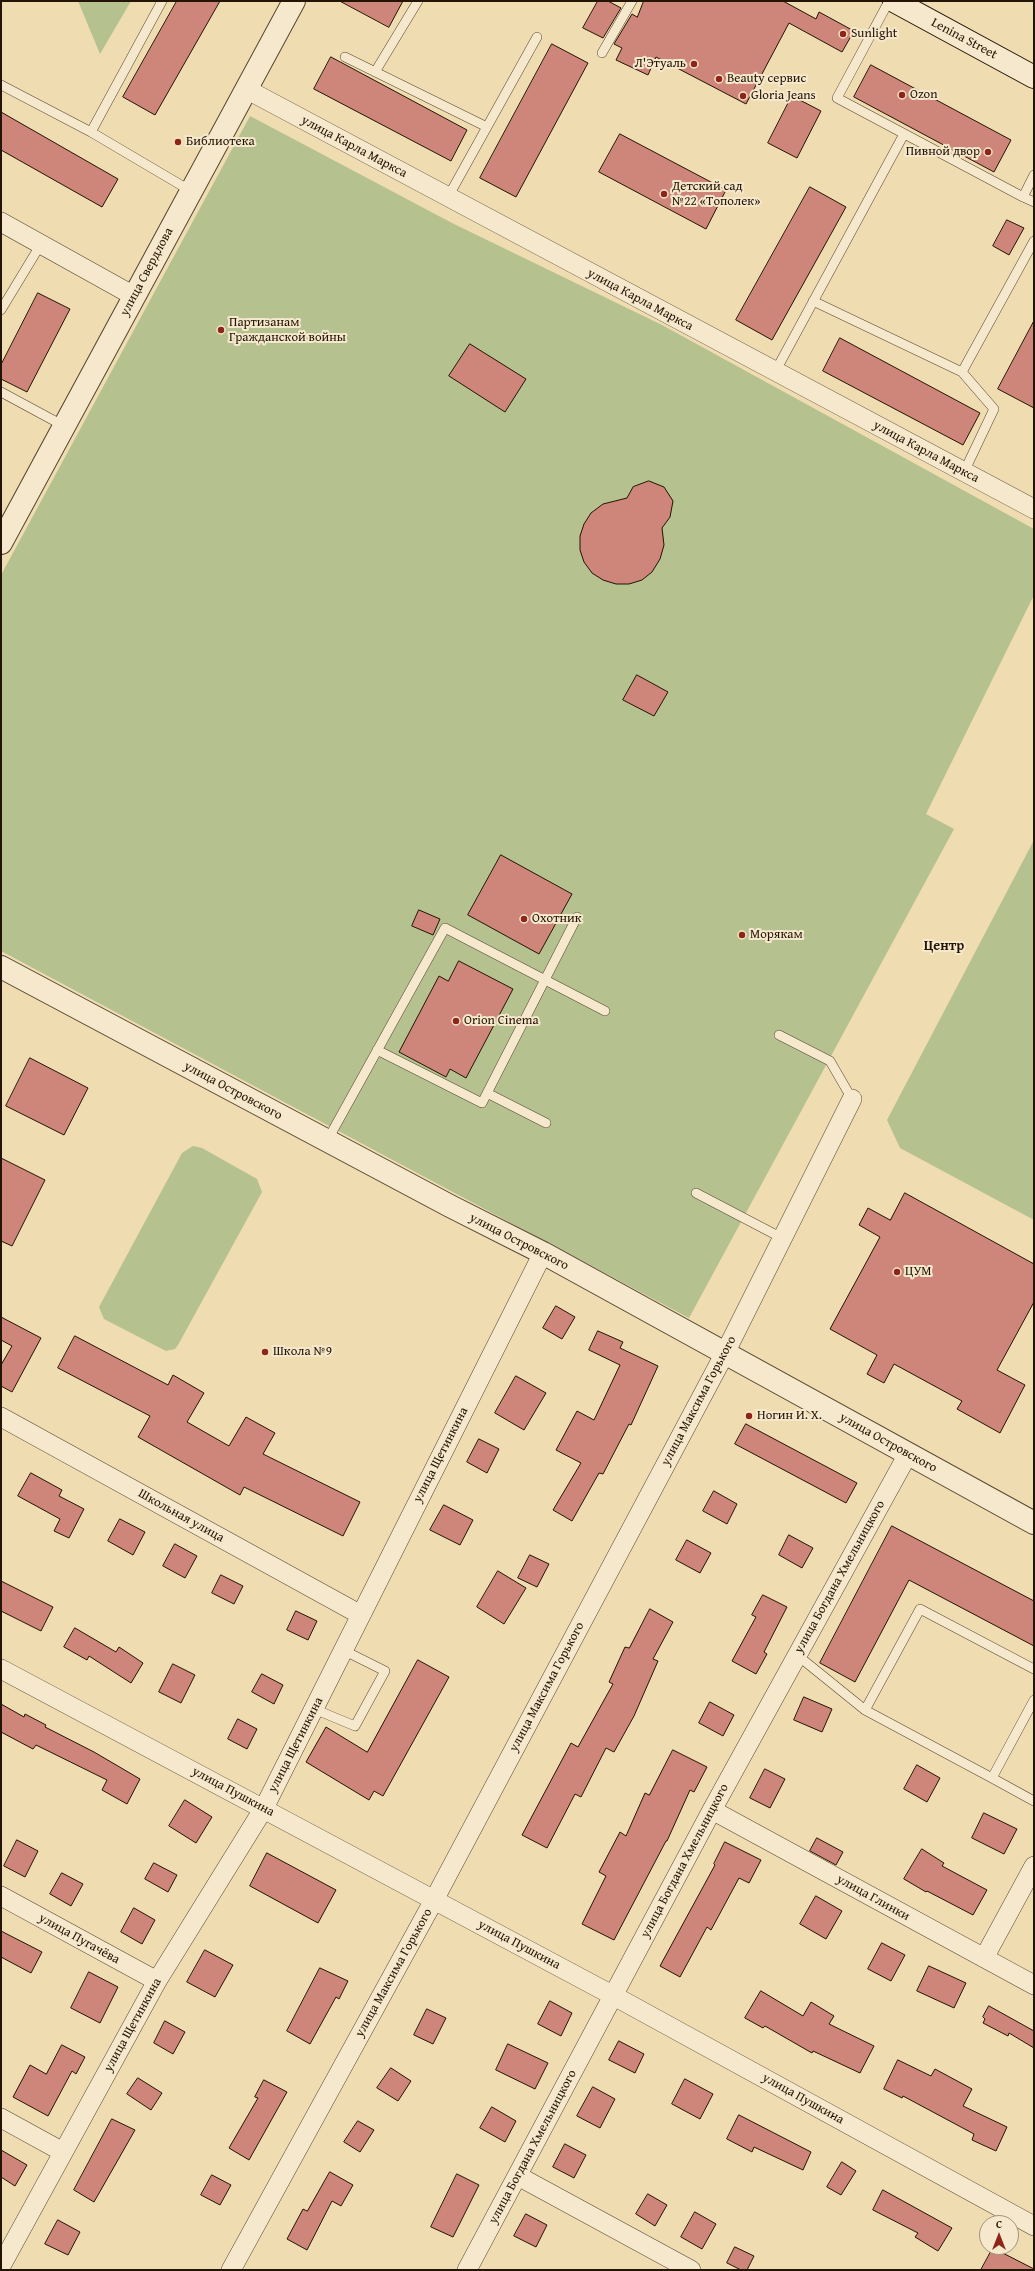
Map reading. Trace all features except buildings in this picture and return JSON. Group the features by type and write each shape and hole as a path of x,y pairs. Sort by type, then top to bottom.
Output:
{"street":[{"name":"улица Свердлова","path":"1,543 294,1"},
{"name":"Lenina Street","path":"894,1 1034,77"},
{"name":"улица Карла Маркса","path":"246,89 1034,509"},
{"path":"1,222 134,296"},
{"name":"улица Островского","path":"1,968 450,1206 543,1252 1034,1523"},
{"name":"улица Максима Горького","path":"231,2270 434,1900 725,1353 852,1099"},
{"name":"улица Щетинкина","path":"1,2266 157,1981 264,1808 543,1252"},
{"name":"Школьная улица","path":"1,1417 361,1615"},
{"name":"улица Богдана Хмельницкого","path":"467,2270 712,1810 908,1454"},
{"name":"улица Пушкина","path":"1,1668 614,1996 1034,2226"},
{"name":"улица Глинки","path":"712,1810 1034,1985"},
{"path":"984,1958 1034,1866"},
{"name":"улица Пугачёва","path":"1,1896 157,1981"},
{"path":"1,2118 63,2152"},
{"path":"518,2176 691,2270"}],"lane":[{"path":"91,132 162,1"},
{"path":"375,72 418,1"},
{"path":"602,53 632,1"},
{"path":"890,1 837,98 1034,202"},
{"path":"448,197 537,38"},
{"path":"345,57 488,127"},
{"path":"1,85 91,132 191,191"},
{"path":"775,372 904,134"},
{"path":"1023,197 1034,175"},
{"path":"962,372 1034,241"},
{"path":"1,310 41,244"},
{"path":"813,301 962,372 994,410 964,472"},
{"path":"1,392 64,426"},
{"path":"377,1050 482,1103 577,917"},
{"path":"327,1140 445,928 605,1010"},
{"path":"779,1035 830,1061 852,1099"},
{"path":"487,1093 546,1123"},
{"path":"696,1193 782,1238"},
{"path":"865,1710 920,1609 1034,1669"},
{"path":"314,1709 355,1726 385,1671 343,1650"},
{"path":"797,1656 865,1710 1034,1802"},
{"path":"992,1778 1034,1700"}],"green space":[{"path":"78,1 131,1 100,54"},
{"path":"250,116 452,223 662,325 1034,529 1034,595 926,814 954,829 689,1318 1,951 1,575"},
{"path":"1034,840 1034,1220 900,1148 887,1120"},
{"path":"193,1146 202,1148 257,1179 262,1192 178,1345 175,1349 166,1351 104,1319 99,1307 182,1153"}],"place":[{"name":"Sunlight","path":"843,34"},
{"name":"Л'Этуаль","path":"694,64"},
{"name":"Beauty сервис","path":"719,79"},
{"name":"Ozon","path":"902,95"},
{"name":"Gloria Jeans","path":"743,96"},
{"name":"Библиотека","path":"178,142"},
{"name":"Пивной двор","path":"988,152"},
{"name":"Детский сад №22 «Тополек»","path":"664,194"},
{"name":"Партизанам Гражданской войны","path":"221,330"},
{"name":"Охотник","path":"524,919"},
{"name":"Морякам","path":"742,935"},
{"name":"Orion Cinema","path":"456,1021"},
{"name":"ЦУМ","path":"897,1272"},
{"name":"Школа №9","path":"265,1352"},
{"name":"Ногин И. Х.","path":"749,1416"}],"district":[{"name":"Центр","path":"944,946"}]}
